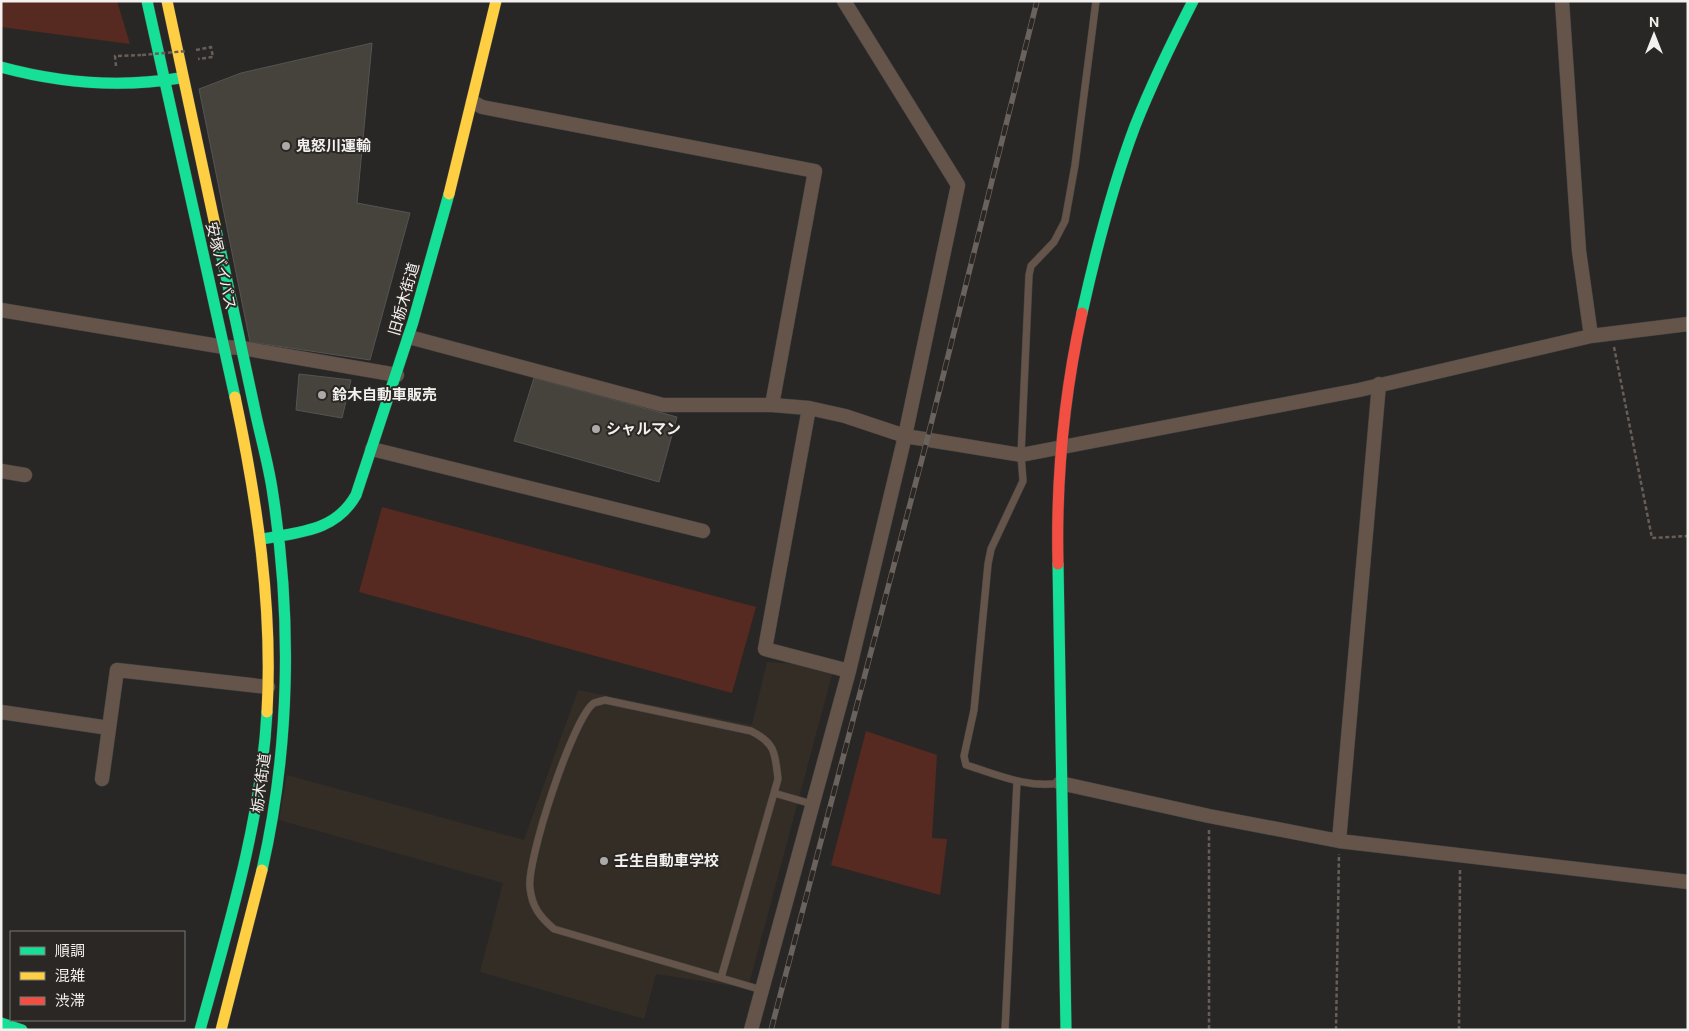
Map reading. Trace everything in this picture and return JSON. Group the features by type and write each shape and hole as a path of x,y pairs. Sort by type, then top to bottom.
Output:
{"main road":[{"name":"安塚バイパス","path":"147,1 224,347 261,539"},
{"name":"安塚バイパス","path":"167,1 242,348 280,536"},
{"name":"旧栃木街道","path":"261,539 323,525 345,511 358,487 410,337 473,102 496,1"},
{"path":"1066,1030 1060,783 1057,521 1061,448 1075,341 1108,200 1168,48 1193,1"},
{"path":"1,67 40,77 59,79 164,82 183,78"},
{"name":"栃木街道","path":"221,1030 247,933 268,843 282,745 285,635 280,536"},
{"name":"栃木街道","path":"200,1030 255,822 265,745 268,687 266,585 261,539"},
{"path":"1,1023 22,1030"}],"street":[{"path":"751,1030 849,671 905,436 958,185 844,1"},
{"path":"1562,1 1579,251 1591,336"},
{"path":"473,102 482,107 815,171 772,405"},
{"path":"1,310 224,347 242,348 397,375"},
{"path":"410,337 663,405 772,405 809,408 845,416 905,436 1021,455 1379,384 1591,336 1688,324"},
{"path":"1339,841 1379,384"},
{"path":"809,408 765,649 849,671"},
{"path":"372,449 703,531"},
{"path":"1,471 25,475"},
{"path":"102,779 118,670 268,687"},
{"path":"1,712 109,728"},
{"path":"1060,783 1209,816 1339,841 1688,882"}],"lane":[{"path":"1060,783 1044,786 1017,781 966,765 964,756 974,710 989,556 1023,481 1021,455 1029,275 1031,266 1054,242 1065,221 1075,165 1096,1"},
{"path":"721,978 778,779 776,757 767,739 751,731 605,700 594,704 583,717 560,773 540,835 529,886 532,903 539,917 554,929 721,978 762,990"},
{"path":"1005,1030 1017,781"},
{"path":"774,793 812,804"}],"path":[{"path":"124,66 115,66 115,56 187,51 211,47 213,57 197,59"},
{"path":"1612,334 1652,538 1688,536"},
{"path":"1209,816 1209,1030"},
{"path":"1336,1030 1339,841"},
{"path":"1459,1030 1460,856"}],"shaded area":[{"path":"1,1 117,1 130,44 1,27"},
{"path":"382,507 756,607 732,693 359,592"},
{"name":"壬生自動車学校","path":"767,662 834,667 748,988 656,974 644,1019 480,972 503,883 279,820 287,775 524,840 578,690 752,725"},
{"path":"866,731 937,755 932,838 947,839 940,895 831,865"}],"building":[{"name":"鬼怒川運輸","path":"372,43 357,203 410,213 370,360 250,342 199,89 241,73"},
{"name":"鈴木自動車販売","path":"299,374 351,380 342,418 296,410"},
{"name":"シャルマン","path":"534,378 677,417 659,482 514,441"}],"railway":[{"path":"771,1030 927,440 1037,1"}],"traffic: fast":[{"path":"147,1 235,397"},
{"path":"1082,313 1105,219 1135,126 1155,78 1193,1"},
{"path":"1,67 45,77 90,82 135,83 180,78"},
{"path":"263,539 316,528 328,523 348,507 356,495 413,322 449,194"},
{"path":"215,225 267,462 279,542 283,589 285,636 283,730 271,824 262,870"},
{"path":"1058,564 1066,1030"},
{"path":"200,1030 251,833 264,753 267,712"},
{"path":"1,1023 22,1030"}],"traffic: slow":[{"path":"167,1 215,225"},
{"path":"449,194 496,1"},
{"path":"235,397 250,475 262,554 268,633 267,712"},
{"path":"221,1030 262,870"}],"traffic: jam":[{"path":"1058,564 1058,501 1062,438 1070,375 1082,313"}],"place":[{"name":"鬼怒川運輸","path":"286,146"},
{"name":"鈴木自動車販売","path":"322,395"},
{"name":"シャルマン","path":"596,429"},
{"name":"壬生自動車学校","path":"604,861"}]}
